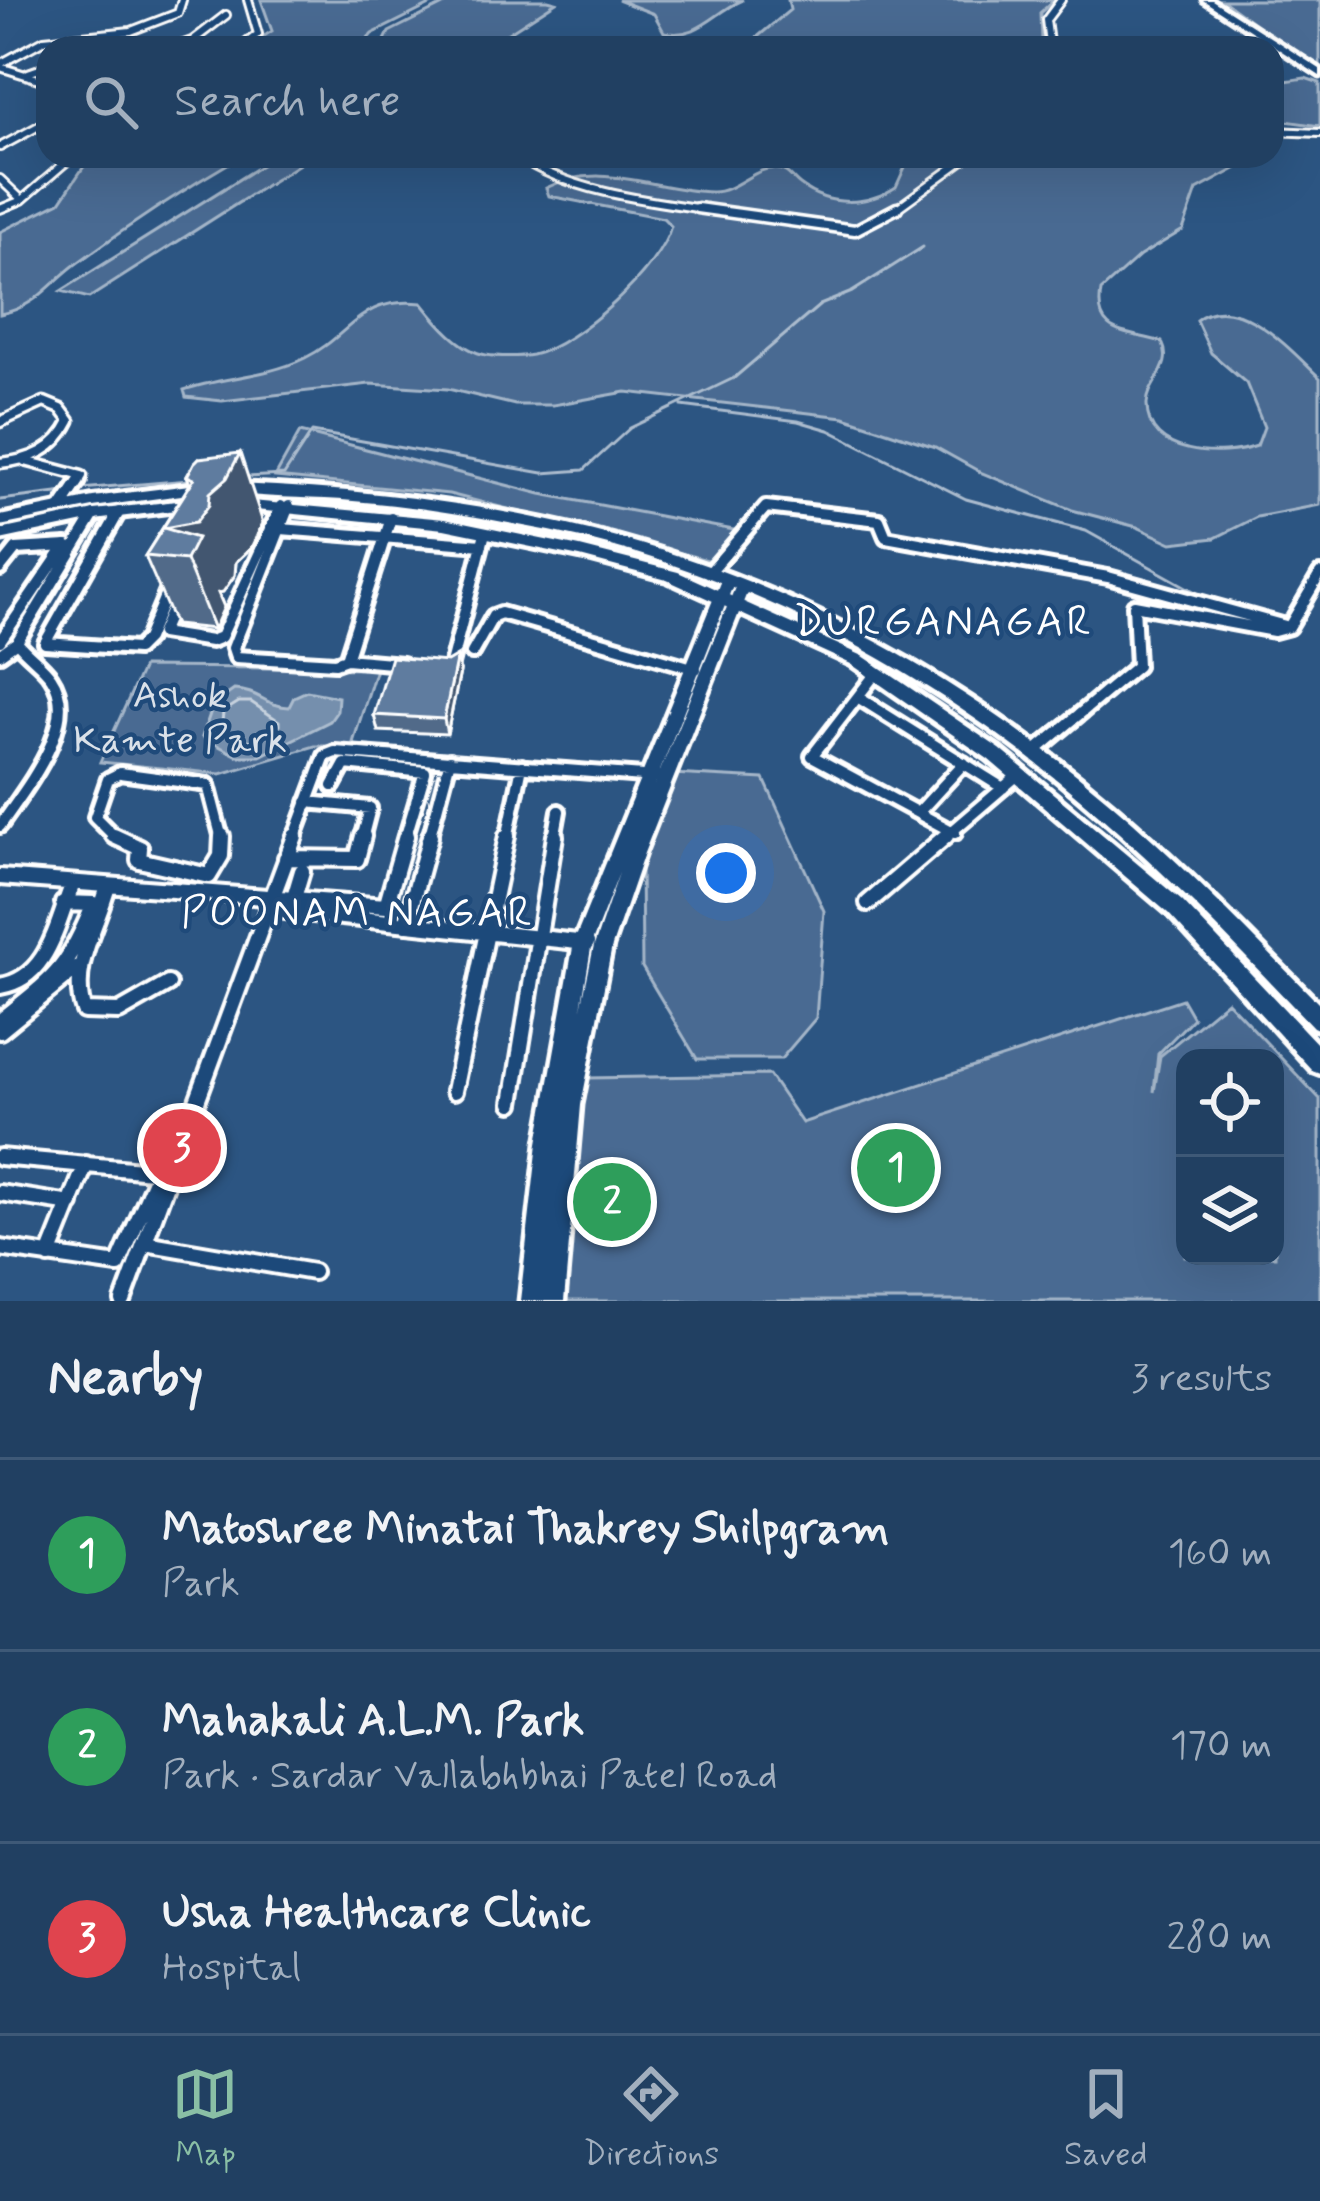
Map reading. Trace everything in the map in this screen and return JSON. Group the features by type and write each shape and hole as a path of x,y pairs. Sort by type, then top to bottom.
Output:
{"main road":[{"path":"1207,0 1263,36"},
{"path":"1284,50 1320,73"},
{"path":"0,520 199,488 290,490 451,508 641,551 709,573 876,673 1175,907 1320,1064"},
{"path":"0,535 94,515 204,508 391,518 732,590 862,645 994,724 1192,888 1320,1020"},
{"path":"531,1301 548,1143 593,944 732,590"},
{"path":"553,1301 571,1105 593,944"}],"street":[{"path":"86,36 166,21 178,13 182,0"},
{"path":"248,0 256,36"},
{"path":"1044,6 1058,3"},
{"path":"1048,36 1046,20 1058,3"},
{"path":"199,36 226,15"},
{"path":"0,66 36,43"},
{"path":"0,66 36,77"},
{"path":"28,73 36,70"},
{"path":"0,147 36,128"},
{"path":"1284,132 1320,134"},
{"path":"0,209 37,190 52,168"},
{"path":"538,168 628,198 855,230 877,222 952,168"},
{"path":"0,179 22,200"},
{"path":"0,422 36,402 54,405 70,421 25,461"},
{"path":"3,464 25,461 80,474 60,508"},
{"path":"709,573 766,507 770,493"},
{"path":"766,507 879,520 886,537 1108,577 1289,627"},
{"path":"226,515 252,511"},
{"path":"119,512 45,644 137,649 174,576"},
{"path":"0,641 94,515"},
{"path":"281,515 386,539 484,539 452,666 428,667"},
{"path":"179,593 161,633 211,640 221,637 281,515"},
{"path":"281,515 232,655 407,665"},
{"path":"346,659 391,518"},
{"path":"0,569 16,549 70,546"},
{"path":"0,654 17,642 70,546"},
{"path":"1033,753 1114,680 1137,666 1134,605 1274,631 1289,627 1320,574"},
{"path":"472,653 493,616 501,613 700,670"},
{"path":"0,826 59,722 62,700 51,676 29,661 17,642"},
{"path":"876,673 812,756 955,832"},
{"path":"859,698 964,763 1011,781 868,903"},
{"path":"123,1301 166,1172 324,758 331,752 655,777"},
{"path":"406,924 450,760"},
{"path":"918,813 964,763"},
{"path":"268,904 292,901 377,908 388,904 425,774 418,769 345,764 333,785"},
{"path":"454,1090 522,766"},
{"path":"126,887 140,848 118,840 95,817 108,779 121,772 208,785 224,841 218,868 208,876 139,860"},
{"path":"286,858 357,859 370,808 307,802"},
{"path":"512,1103 559,811"},
{"path":"292,901 302,872"},
{"path":"0,877 126,887 593,944"},
{"path":"0,986 14,987 37,971 73,883"},
{"path":"108,886 84,963 79,1001 85,1011 99,1016 124,1012 167,984"},
{"path":"0,1021 60,974 72,957 94,904 63,903"},
{"path":"0,1031 84,963"},
{"path":"0,1156 166,1172"},
{"path":"50,1256 86,1165"},
{"path":"0,1248 111,1266 121,1263 166,1172"},
{"path":"0,1193 71,1204"},
{"path":"146,1243 313,1271"}],"green space":[{"path":"261,0 440,0 370,36 264,36 272,31"},
{"path":"453,0 556,2 504,36 387,36"},
{"path":"618,0 743,0 696,29 676,33 664,32 654,14"},
{"path":"788,0 1054,0 1040,13 1041,36 759,36 790,10"},
{"path":"1222,0 1320,0 1320,70 1284,44 1284,36 1272,36"},
{"path":"1305,78 1320,83 1320,126 1284,121 1284,81"},
{"path":"83,168 221,168 116,235 32,301 0,314 0,232 60,202"},
{"path":"257,168 293,168 89,298 61,291"},
{"path":"905,168 1237,168 1197,190 1183,230 1140,256 1101,291 1100,306 1108,325 1116,330 1162,342 1163,367 1148,396 1150,422 1159,435 1188,449 1225,452 1257,446 1264,427 1246,383 1211,353 1196,320 1212,312 1229,312 1263,328 1295,354 1320,378 1320,505 1257,517 1215,538 1172,543 1137,527 1072,510 982,473 935,447 844,417 626,392 553,405 515,405 448,389 370,384 222,401 186,397 184,390 305,358 369,312 400,302 422,303 459,342 486,355 532,355 571,337 634,283 671,226 663,218 549,196 546,188 567,180 607,176 711,192 778,169 811,192 835,200 861,201 896,187"},
{"path":"300,432 541,494 750,533 727,565 449,494 275,477"},
{"name":"Ashok Kamte Park","path":"143,667 376,669 352,746 315,746 221,774 100,762"},
{"path":"672,774 764,779 824,911 816,1018 781,1059 697,1059 642,967 641,859"},
{"path":"1182,999 1193,1018 1158,1054 1154,1092 1160,1056 1227,1001 1273,1049 1176,1049 1176,1265 1284,1265 1284,1061 1320,1099 1320,1301 562,1301 577,1123 587,1078 769,1075 802,1123"}],"water":[{"path":"234,690 289,707 294,697 307,691 338,697 337,711 330,721 260,756 238,756 202,737 213,705"}],"building":[{"path":"240,453 227,478 210,493 209,505 196,522 164,528 197,538 186,560 145,556 194,479 187,476 194,463 199,458"},
{"path":"457,656 444,719 374,715 391,657 447,662"}],"waterway":[{"path":"247,477 284,475 312,432 543,473 584,470 630,428 734,378 820,305 852,292 923,247"},
{"path":"682,406 798,421 829,430 966,499 1086,531 1208,599"},
{"path":"80,489 190,480"},
{"path":"0,500 65,492"},
{"path":"1251,611 1267,614"}],"place":[{"name":"Usha Healthcare Clinic","path":"182,1148"},
{"name":"Matoshree Minatai Thakrey Shilpgram","path":"896,1168"},
{"name":"Mahakali A.L.M. Park","path":"612,1202"}],"district":[{"name":"DURGANAGAR","path":"944,623"},
{"name":"POONAM NAGAR","path":"358,914"}]}
